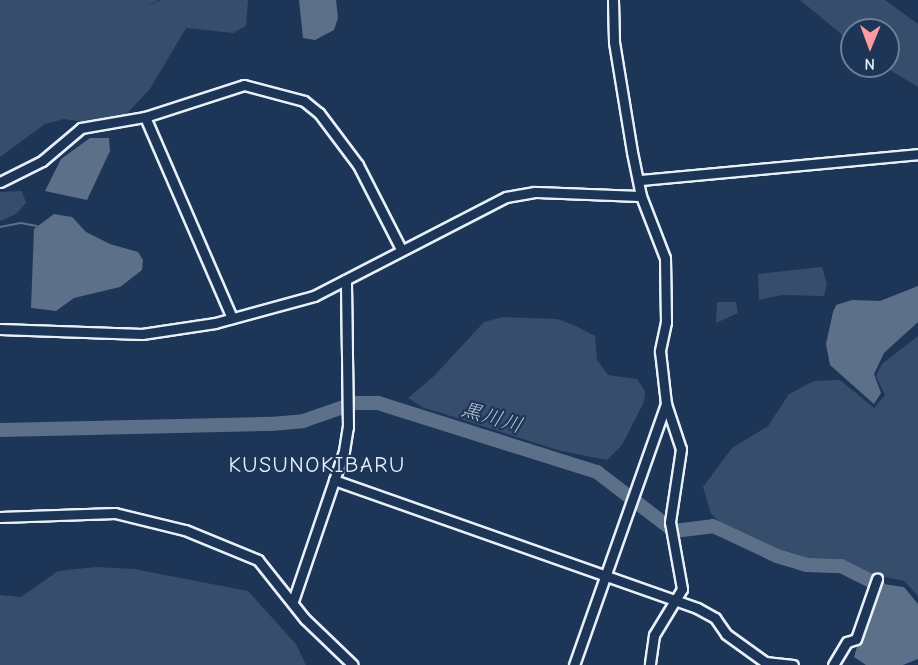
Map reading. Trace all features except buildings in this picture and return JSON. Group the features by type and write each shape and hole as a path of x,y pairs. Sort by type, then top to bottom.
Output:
{"street":[{"path":"613,0 614,42 641,196 664,258 667,278 666,322 660,351 666,404 681,449 670,522 682,589 654,635 650,665"},
{"path":"0,182 42,161 81,128 145,117 244,85 304,101 319,113 358,165 401,249"},
{"path":"145,117 232,318"},
{"path":"640,180 918,154"},
{"path":"0,329 142,334 232,318 304,300 346,280 401,249 516,194 641,196"},
{"path":"293,601 334,480 348,427 346,280"},
{"path":"574,665 666,404"},
{"path":"334,480 675,601 715,618 726,634 765,662 793,665"},
{"path":"0,516 115,513 184,530 258,560 293,601 305,619 353,665"},
{"path":"833,665 847,642 856,639 878,579"}],"shaded area":[{"path":"0,0 159,0 144,7 162,0 248,0 246,26 233,33 186,28 150,89 121,120 96,124 64,119 45,124 0,157"},
{"path":"299,0 336,0 338,18 334,30 315,40 303,38"},
{"path":"800,0 885,0 918,24 918,87 900,76 900,18 840,18 840,33"},
{"path":"90,138 109,138 110,151 87,200 45,191 61,159"},
{"path":"22,191 26,203 16,214 0,221 0,192"},
{"path":"54,214 72,217 86,232 110,244 138,252 143,260 142,270 120,287 74,298 56,311 31,308 34,229"},
{"path":"822,267 827,284 824,296 782,295 759,300 758,274"},
{"path":"918,286 918,322 884,353 874,374 881,393 874,404 830,365 826,344 833,312 836,305 852,300 880,301"},
{"path":"717,302 736,302 738,313 716,323"},
{"path":"503,317 557,319 576,326 595,336 597,360 608,375 637,379 645,391 644,402 622,445 607,460 561,451 422,407 408,398 435,375 484,322"},
{"path":"918,336 918,596 904,581 870,574 845,561 812,562 733,533 711,514 703,487 732,448 768,426 789,394 814,381 840,380 874,408 885,395 876,376 882,364"},
{"path":"96,567 134,569 248,591 296,644 306,665 0,665 0,595 21,597 58,571"},
{"path":"876,583 904,587 918,604 918,659 903,665 866,665 854,657"}],"waterway":[{"path":"0,227 21,223 37,226"},
{"name":"黒川川","path":"0,430 271,424 303,421 355,403 378,403 597,472 674,531 713,526 777,556 807,565 841,566 877,584 883,594"}],"district":[{"name":"KUSUNOKIBARU","path":"317,466"}]}
